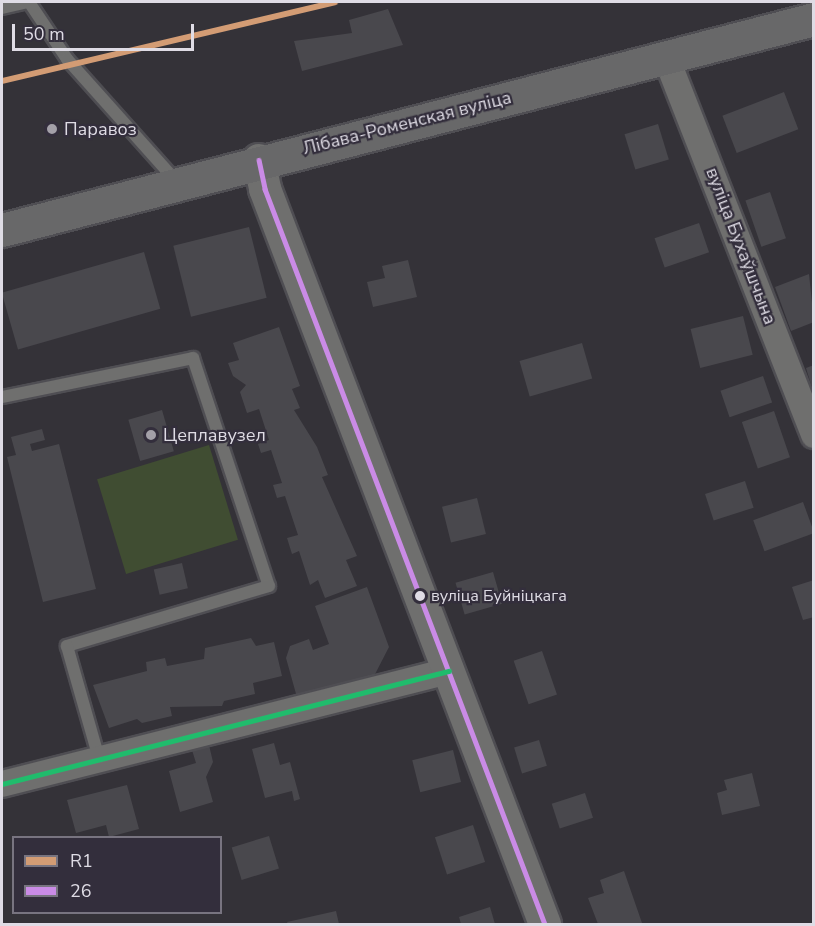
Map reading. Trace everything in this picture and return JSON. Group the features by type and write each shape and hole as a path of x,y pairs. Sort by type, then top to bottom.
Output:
{"main road":[{"name":"Лібава-Роменская вуліца","path":"2,231 259,160 813,19"}],"street":[{"name":"вуліца Бухаўшчына","path":"666,57 813,435"},
{"path":"259,160 266,189 545,924"},
{"path":"2,784 450,671"}],"lane":[{"path":"2,8 28,2 67,59 178,183"},
{"path":"2,397 193,358 269,586 67,646 99,759"}],"green space":[{"path":"209,445 238,540 126,574 97,479"}],"building":[{"path":"388,9 403,45 302,71 294,41 352,33 349,20"},
{"path":"784,92 798,129 737,153 722,116"},
{"path":"658,124 669,159 635,170 625,134"},
{"path":"770,192 786,238 761,247 745,200"},
{"path":"699,223 709,252 665,268 655,238"},
{"path":"249,227 267,298 191,317 173,246"},
{"path":"144,252 160,309 18,350 2,293"},
{"path":"408,260 417,297 373,307 367,282 385,278 382,266"},
{"path":"809,274 814,322 791,331 775,287"},
{"path":"743,316 753,355 700,368 691,329"},
{"path":"279,327 300,386 292,389 300,408 294,410 317,447 328,475 322,477 357,556 346,560 357,586 325,598 318,580 310,585 299,551 292,554 287,538 298,535 285,496 277,498 273,485 282,483 271,450 261,453 258,444 269,440 259,409 247,413 240,392 246,385 233,376 228,363 239,360 233,343"},
{"path":"582,343 592,379 530,396 520,361"},
{"path":"814,365 814,391 813,391 806,368"},
{"path":"763,376 772,402 730,417 720,391"},
{"name":"Цеплавузел","path":"162,410 174,451 140,461 128,420"},
{"path":"774,411 790,457 758,468 742,422"},
{"path":"42,429 45,440 30,444 32,451 59,444 96,589 43,602 7,457 16,455 11,437"},
{"path":"745,481 754,508 714,521 705,494"},
{"path":"477,498 486,534 451,543 442,507"},
{"path":"803,502 814,533 764,551 753,520"},
{"path":"182,563 188,588 160,595 154,570"},
{"path":"493,572 502,604 465,614 456,583"},
{"path":"814,580 814,617 803,620 792,587"},
{"path":"367,587 389,647 372,680 298,701 286,658 290,646 309,639 313,650 329,644 315,606"},
{"path":"251,638 256,646 274,642 282,676 253,683 255,694 224,701 222,706 170,707 172,716 142,723 137,719 109,728 93,685 147,671 146,662 165,658 167,666 204,659 205,648"},
{"path":"542,651 557,694 529,704 514,661"},
{"path":"539,740 547,766 522,773 514,748"},
{"path":"274,743 280,765 290,762 300,799 294,801 292,791 265,798 252,749"},
{"path":"209,745 213,762 206,777 213,802 180,812 169,771 196,763 192,750"},
{"path":"453,750 461,782 420,792 412,760"},
{"path":"752,773 760,806 722,815 717,793 727,790 724,780"},
{"path":"127,785 139,829 109,836 106,825 76,833 67,800"},
{"path":"585,793 593,818 560,829 552,804"},
{"path":"473,825 485,862 447,874 435,837"},
{"path":"269,836 279,869 242,880 232,847"},
{"path":"624,871 642,923 598,924 588,898 604,893 600,880"},
{"path":"490,907 495,924 461,924 459,917"},
{"path":"336,911 339,924 288,924 287,922"}],"transit line":[{"name":"R1","path":"2,81 335,2"},
{"name":"26","path":"259,160 265,189 545,924"},
{"path":"2,784 449,671"}],"place":[{"name":"Паравоз","path":"52,129"},
{"name":"Цеплавузел","path":"151,435"},
{"name":"вуліца Буйніцкага","path":"420,596"}]}
